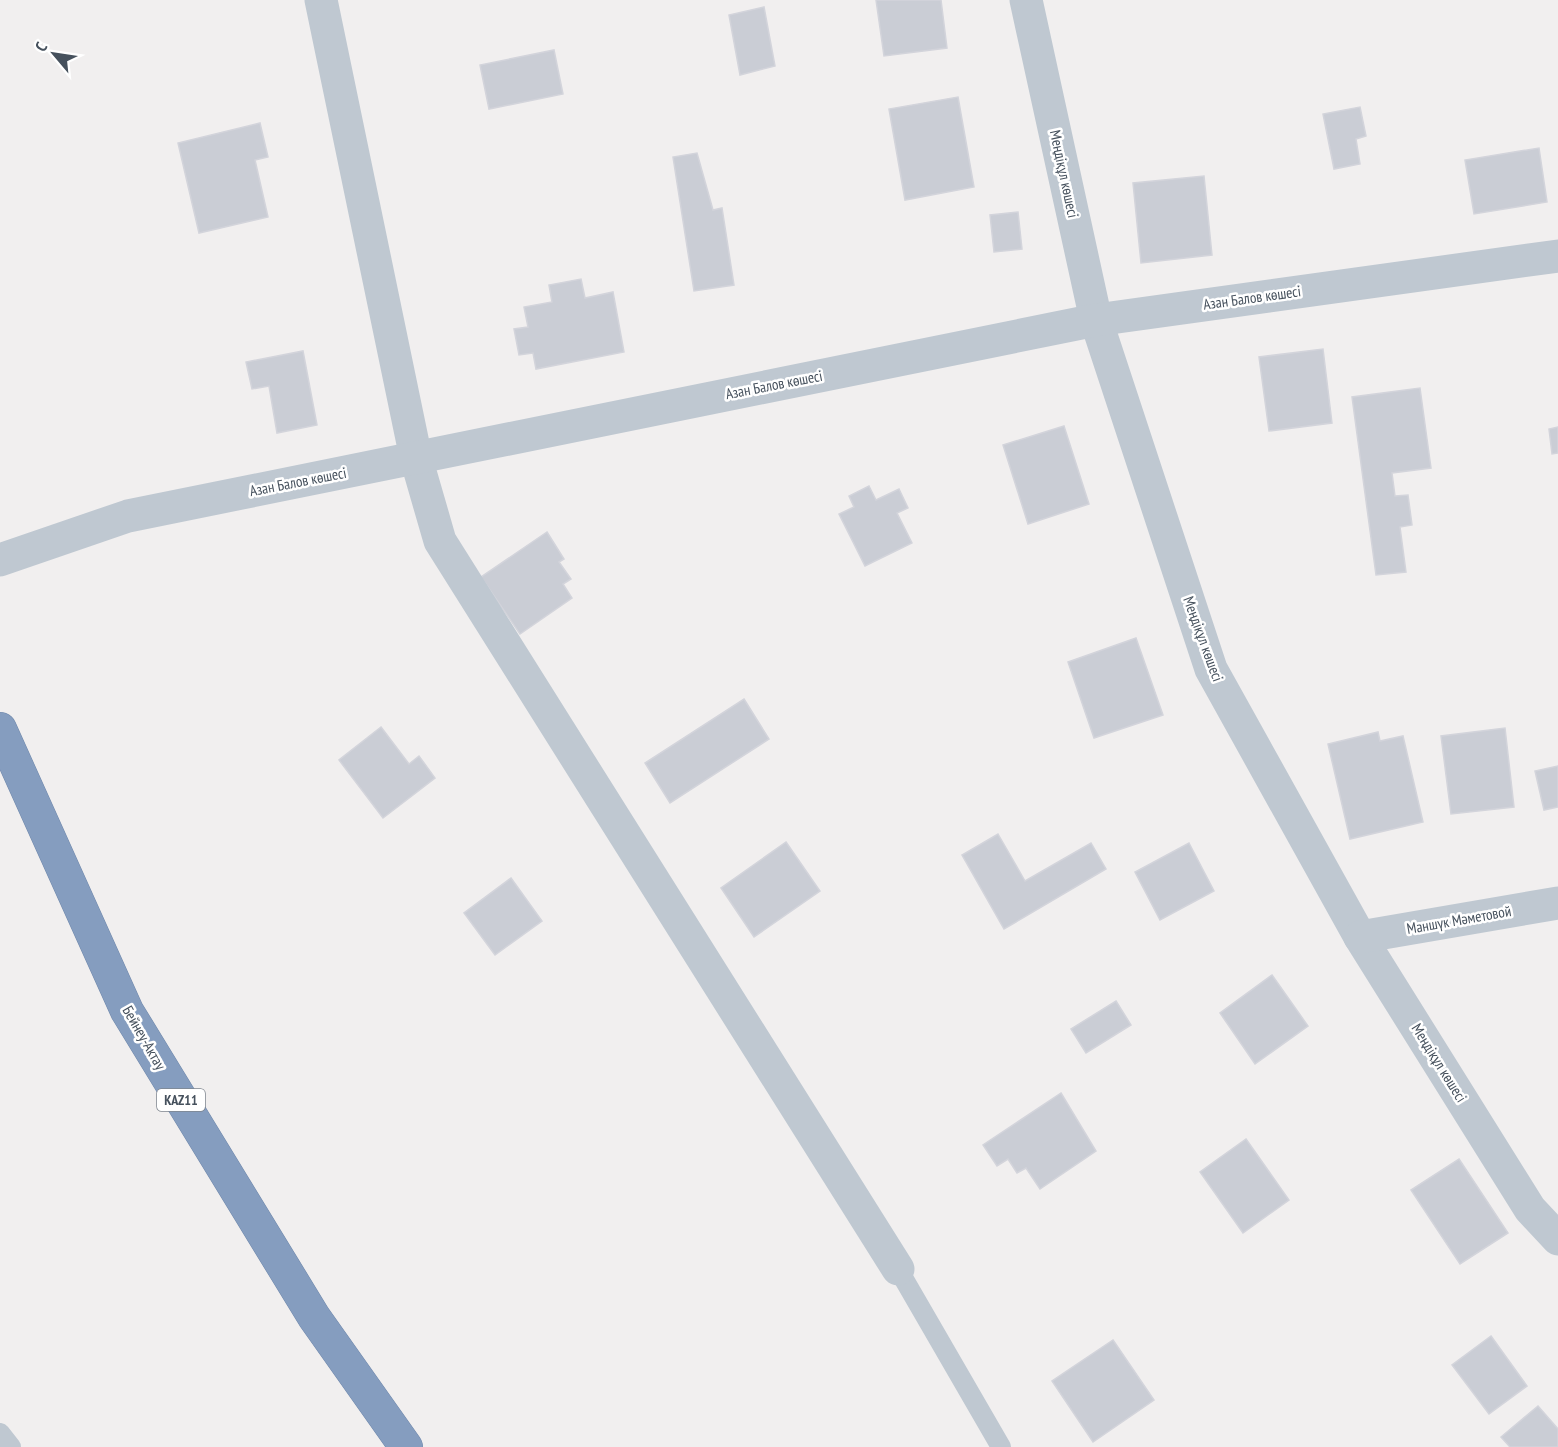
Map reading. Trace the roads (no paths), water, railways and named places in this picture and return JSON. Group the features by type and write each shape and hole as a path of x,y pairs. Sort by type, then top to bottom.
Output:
{"highway":[{"name":"Бейнеу-Актау","path":"0,729 127,1011 314,1317 406,1447"}],"street":[{"path":"321,0 416,458 440,542 898,1269"},
{"name":"Меңдіқұл көшесі","path":"1026,0 1096,320 1211,669 1360,937 1530,1209 1558,1239"},
{"name":"Азан Балов көшесі","path":"0,560 128,516 1096,320 1558,256"},
{"name":"Маншүк Мәметовой","path":"1360,937 1558,903"}],"lane":[{"path":"898,1269 1001,1447"},
{"path":"0,1433 11,1447"}]}
